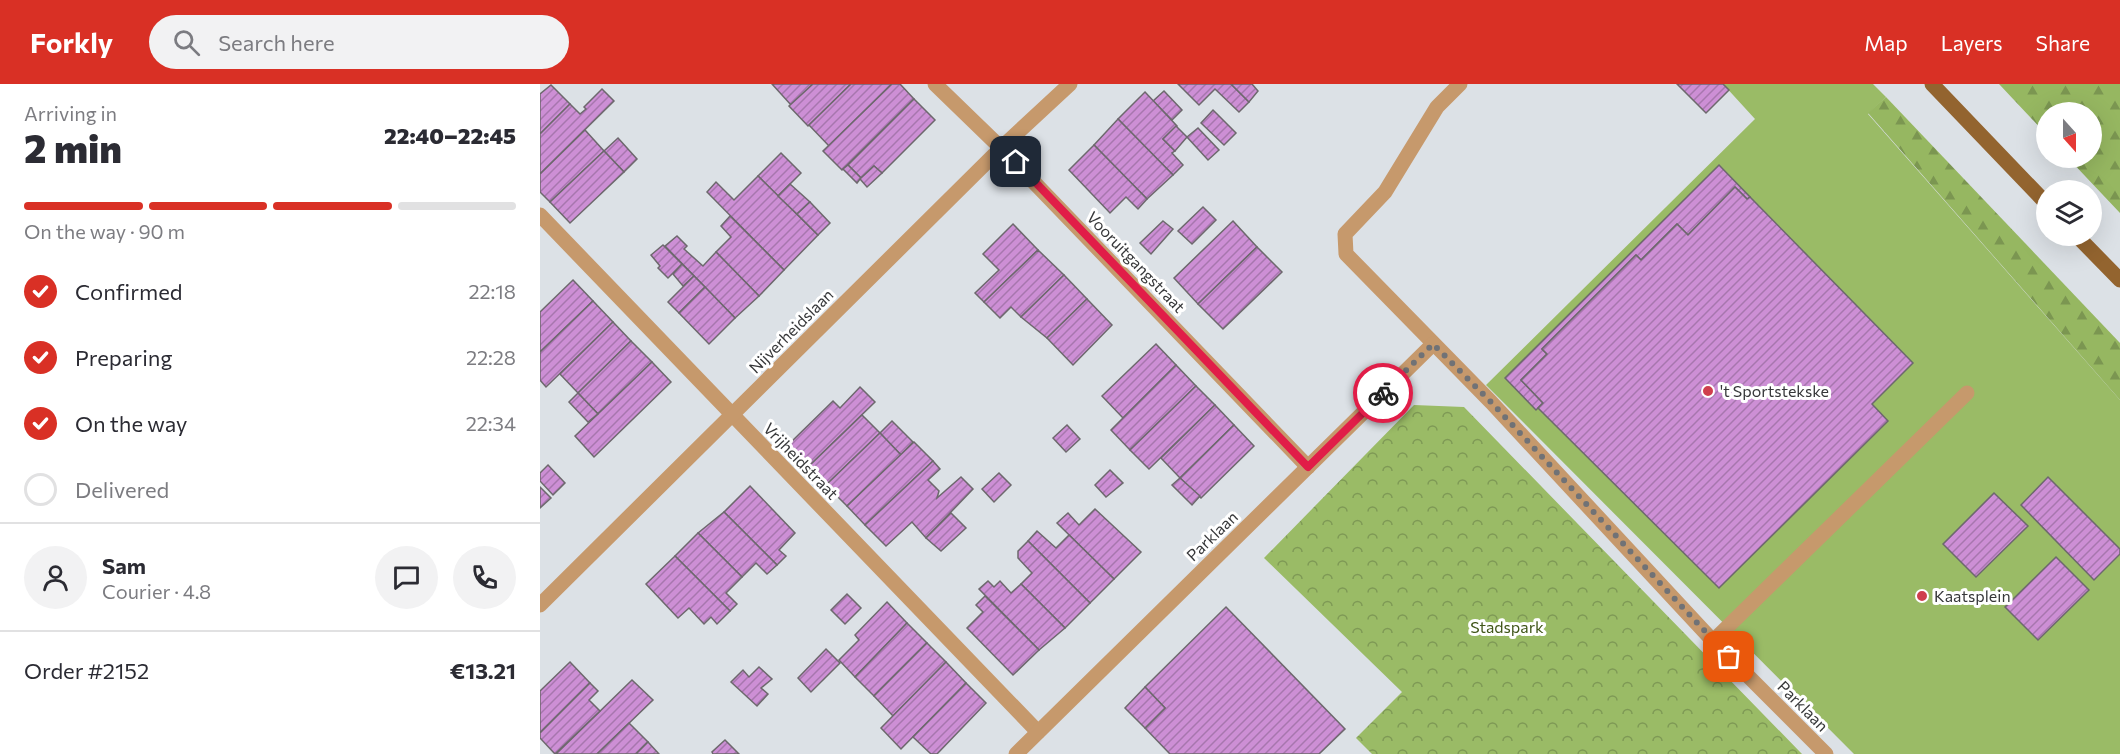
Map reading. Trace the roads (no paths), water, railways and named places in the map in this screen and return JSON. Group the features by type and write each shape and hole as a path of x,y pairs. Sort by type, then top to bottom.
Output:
{"main road":[{"path":"1932,84 2036,193"},
{"path":"2087,246 2120,280"}],"street":[{"name":"Vooruitgangstraat","path":"935,84 1001,148 1308,467"},
{"name":"Nijverheidslaan","path":"540,605 1001,148 1070,84"},
{"name":"Parklaan","path":"1460,84 1437,107 1385,192 1345,234 1346,254 1499,410 1713,640 1826,754"},
{"name":"Vrijheidstraat","path":"540,215 1038,732"},
{"name":"Parklaan","path":"1016,754 1433,344"},
{"path":"1713,640 1967,393"}],"place":[{"name":"'t Sportstekske","path":"1708,391"},
{"name":"Kaatsplein","path":"1922,596"}],"park label":[{"name":"Stadspark","path":"1507,627"}]}
